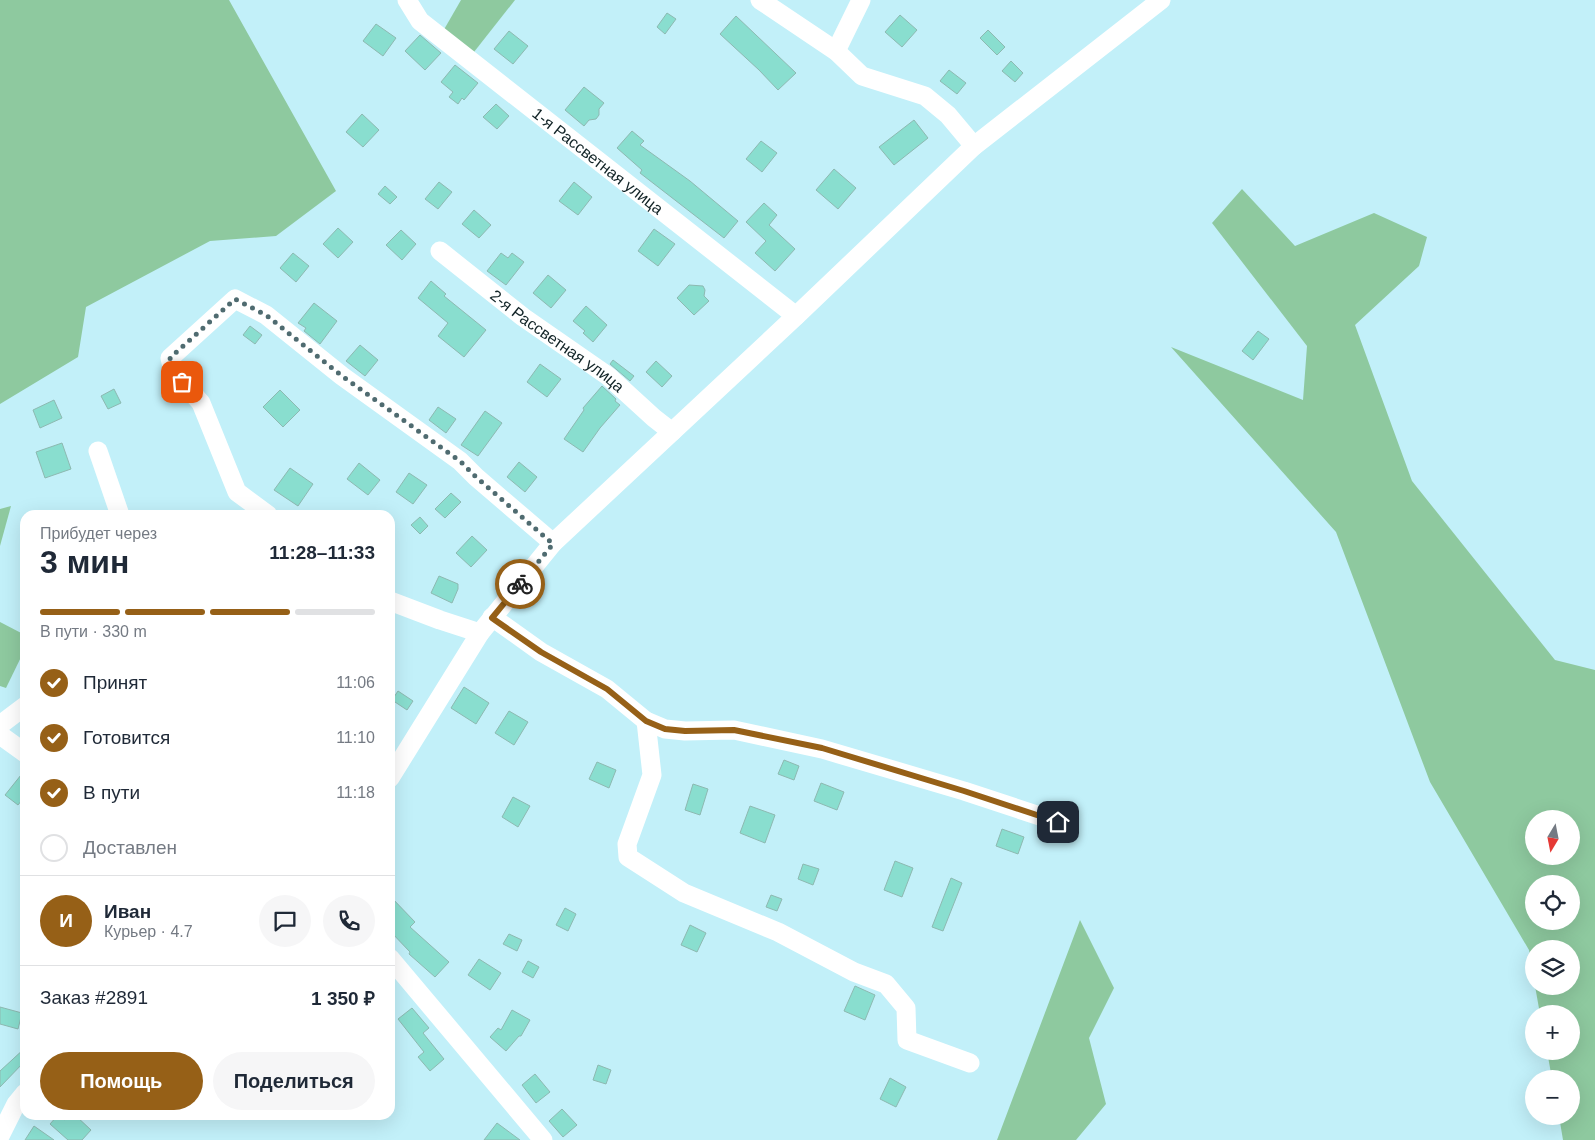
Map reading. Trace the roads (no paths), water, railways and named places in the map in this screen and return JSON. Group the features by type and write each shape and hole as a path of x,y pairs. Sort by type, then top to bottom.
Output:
{"street":[{"name":"1-я Рассветная улица","path":"407,0 420,21 796,316"},
{"path":"760,0 836,51 862,76 925,96 948,116 974,146"},
{"path":"836,51 861,0"},
{"path":"395,770 480,633 553,544 974,146 1161,0"},
{"name":"2-я Рассветная улица","path":"440,251 523,317 608,376 672,432"},
{"path":"261,510 237,492 201,402 173,371 170,358 235,299 266,315 342,376 460,461 553,544"},
{"path":"98,450 118,510"},
{"path":"395,603 480,633"},
{"path":"492,618 541,652 607,689 646,721 665,729 685,731 734,730 822,748 1058,822"},
{"path":"0,725 20,710"},
{"path":"646,721 652,776 627,844 628,857 684,893 778,932 854,972 886,984 906,1008 907,1040 970,1063"},
{"path":"0,735 20,749"},
{"path":"395,964 543,1140"},
{"path":"0,1136 20,1099"}]}
